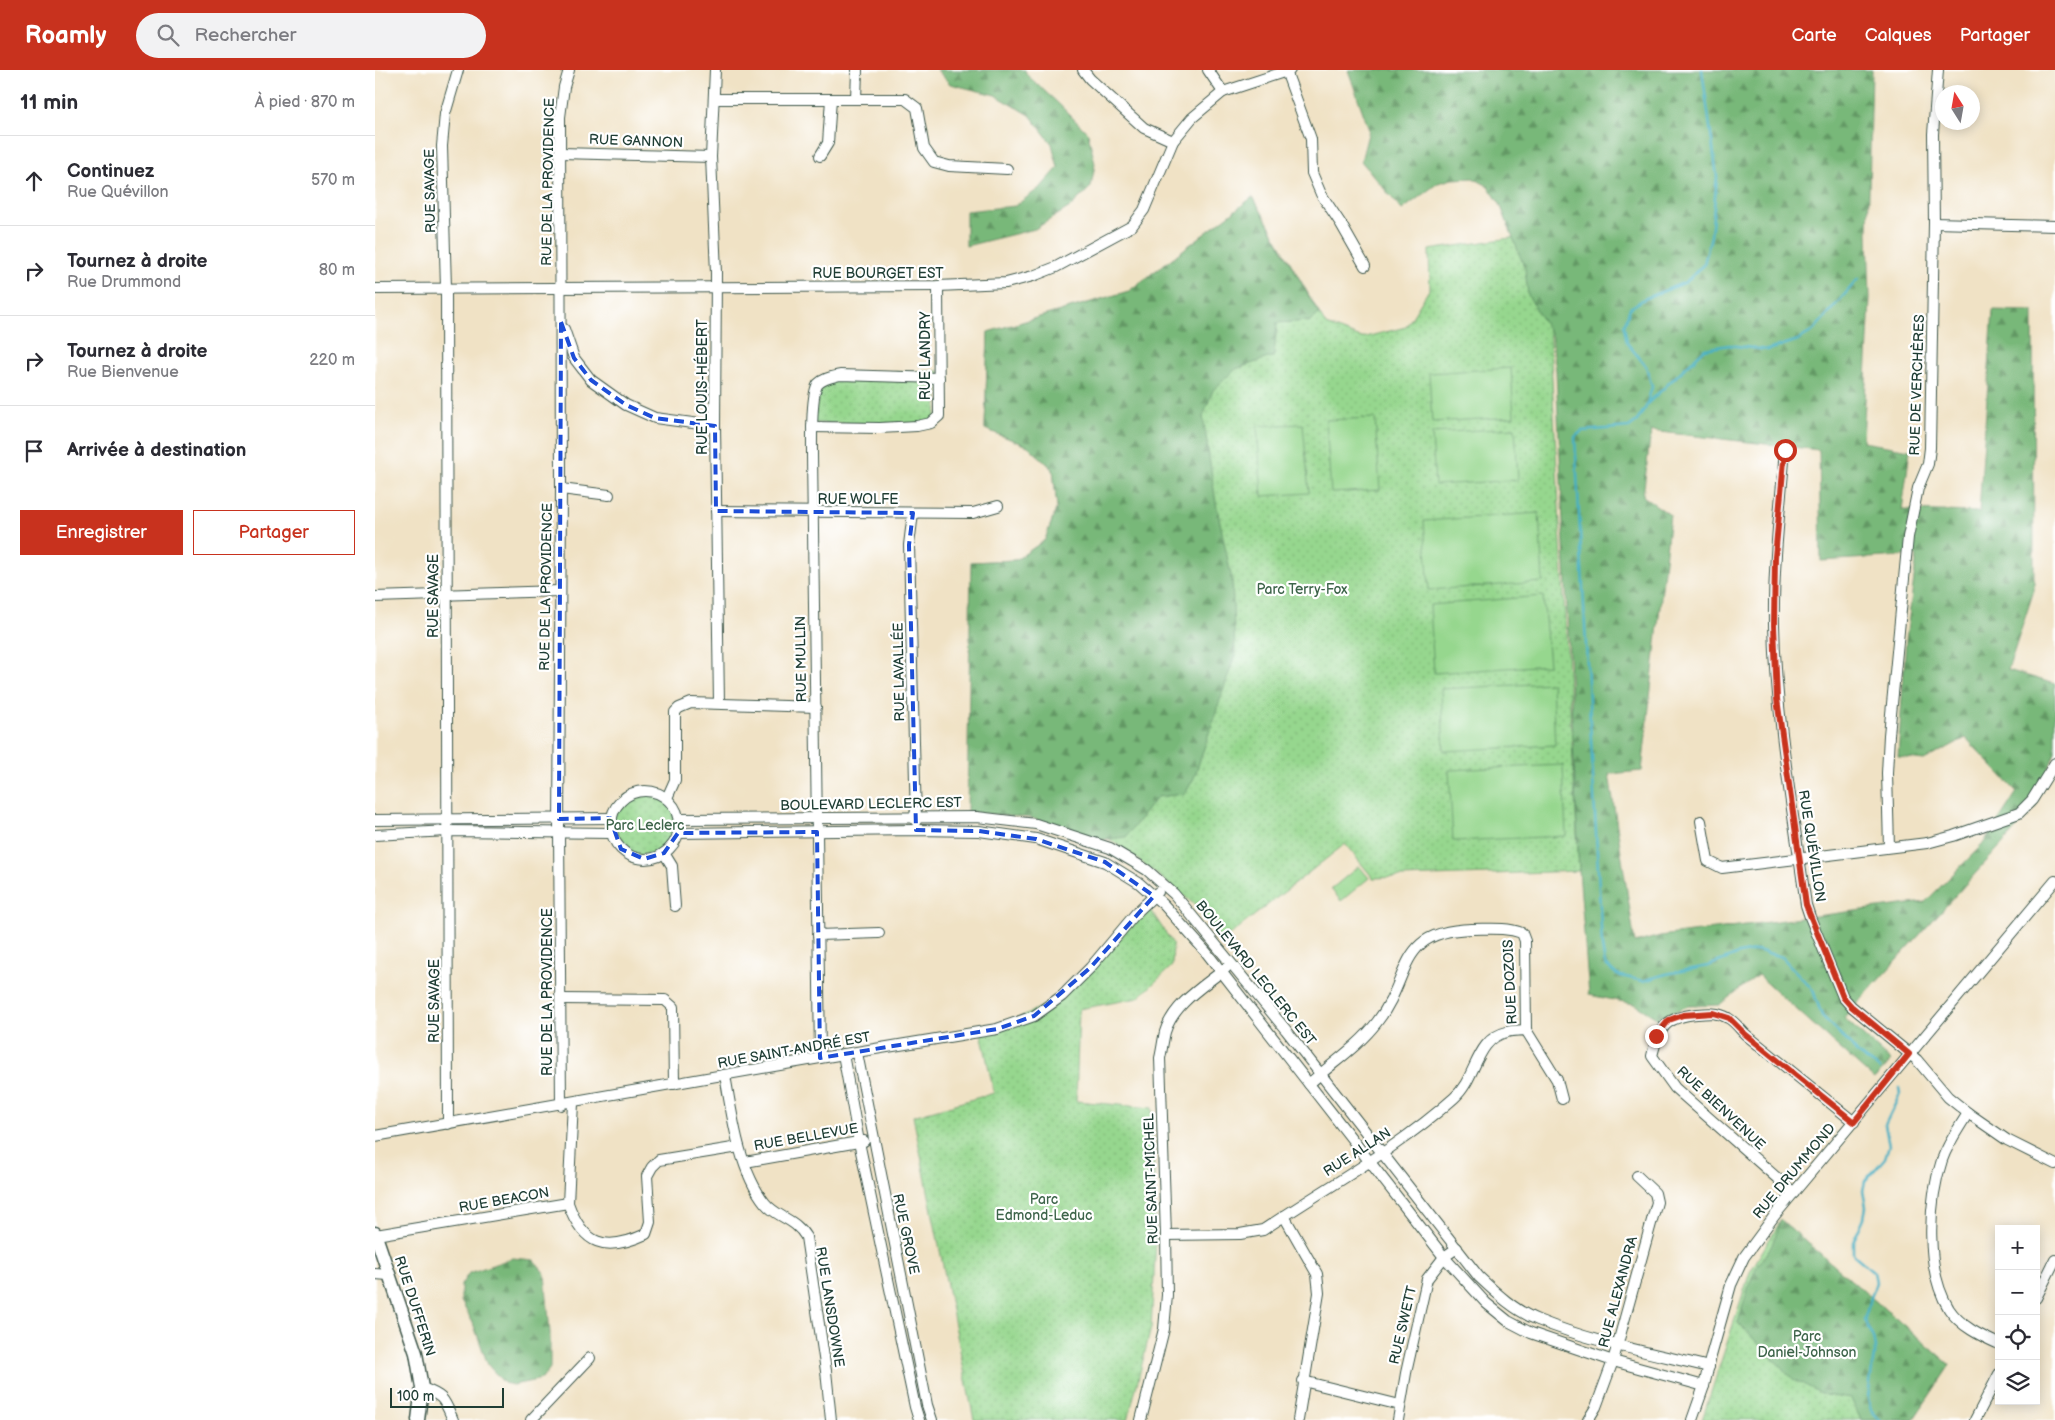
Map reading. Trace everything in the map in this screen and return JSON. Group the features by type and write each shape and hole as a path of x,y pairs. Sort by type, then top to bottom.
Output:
{"main road":[{"name":"RUE DUFFERIN","path":"375,1234 416,1353 422,1388 418,1420"}],"street":[{"name":"RUE SAVAGE","path":"448,1124 446,288 442,146 445,114 458,70"},
{"name":"RUE DE LA PROVIDENCE","path":"561,1105 562,999 559,831 561,489 560,117 564,88 569,70"},
{"name":"RUE LOUIS-HÉBERT","path":"715,70 711,157 716,287 715,426 719,703"},
{"path":"856,100 857,70"},
{"path":"1083,70 1090,79 1144,128 1173,141"},
{"path":"1208,70 1223,92"},
{"name":"RUE DE VERCHÈRES","path":"1889,847 1887,774 1908,537 1919,488 1928,464 1930,448 1934,223 1933,134 1938,70"},
{"name":"RUE BOURGET EST","path":"375,289 938,286 1006,283 1033,276 1093,248 1132,226 1143,210 1173,141 1192,118 1223,92 1288,71"},
{"path":"1288,71 1311,139 1312,173 1321,194 1365,266"},
{"path":"715,99 905,99 917,108 924,148 934,162 949,166 1007,169"},
{"path":"820,156 828,143 831,99"},
{"name":"RUE GANNON","path":"561,153 711,157"},
{"path":"1934,223 2055,226"},
{"name":"RUE LANDRY","path":"813,427 880,428 931,423 939,416 938,286"},
{"path":"561,322 574,358 591,380 626,405 655,418 715,426"},
{"name":"RUE MULLIN","path":"820,1058 813,427 816,388 819,383 828,378 840,375 939,378"},
{"name":"RUE QUÉVILLON","path":"1785,450 1775,557 1774,625 1777,699 1806,905 1843,997 1851,1006 1917,1060 1948,1097 1968,1113 2007,1140 2055,1164"},
{"path":"561,489 609,494"},
{"name":"RUE WOLFE","path":"717,511 973,513 998,506"},
{"name":"RUE LAVALLÉE","path":"913,513 909,544 917,830"},
{"path":"375,597 559,591"},
{"path":"667,798 675,780 675,712 679,708 691,703 815,707"},
{"path":"1701,821 1707,861 1722,868 1927,843 2019,813 2032,800 2055,763"},
{"path":"638,791 648,791 667,798 673,804 679,819 678,833 675,841 664,853 653,858 636,857 621,849 612,833 612,818 615,809 624,798 638,791"},
{"path":"977,817 979,832"},
{"name":"BOULEVARD LECLERC EST","path":"679,819 977,817 1036,824 1110,848 1147,870 1174,894 1232,963 1479,1277 1494,1291 1516,1308 1537,1319 1618,1345 1709,1367"},
{"path":"375,820 612,818"},
{"name":"BOULEVARD LECLERC EST","path":"678,833 917,830 979,832 1036,839 1105,862 1139,883 1164,904 1222,971 1444,1257 1474,1291 1507,1320 1531,1333 1613,1361 1704,1386"},
{"path":"375,835 447,831 612,833"},
{"path":"664,853 671,866 675,906"},
{"name":"RUE DRUMMOND","path":"1692,1420 1704,1386 1721,1316 1731,1285 1745,1257 1762,1232 1794,1193 2055,881"},
{"name":"RUE SAINT-ANDRÉ EST","path":"375,1136 997,1029 1034,1016 1062,996 1090,968 1137,912 1164,886"},
{"name":"RUE DOZOIS","path":"1309,1084 1369,1032 1377,1022 1411,954 1425,940 1451,930 1511,928 1521,932 1525,940 1526,1030 1557,1080 1562,1099"},
{"path":"818,935 879,933"},
{"name":"RUE SAINT-MICHEL","path":"1141,1420 1164,1329 1167,1295 1160,1058 1165,1031 1175,1012 1187,999 1232,963"},
{"path":"562,999 665,1000 673,1008 674,1084"},
{"name":"RUE BIENVENUE","path":"1794,1193 1675,1088 1651,1056 1656,1036 1669,1020 1683,1015 1713,1013 1729,1018 1745,1034 1854,1122"},
{"name":"RUE ALLAN","path":"1166,1235 1251,1234 1263,1230 1383,1155 1456,1097 1468,1082 1482,1049 1492,1038 1506,1032 1526,1030"},
{"name":"RUE GROVE","path":"857,1053 927,1405 932,1420"},
{"name":"RUE GROVE","path":"843,1054 859,1142 919,1420"},
{"name":"RUE LANSDOWNE","path":"725,1076 739,1147 756,1191 767,1205 800,1228 805,1238 826,1371 831,1420"},
{"name":"RUE BEACON","path":"375,1234 568,1203 573,1103"},
{"path":"1968,1113 1949,1143 1935,1182 1932,1206 1934,1265 1939,1288 1950,1310 1966,1326 1995,1342"},
{"name":"RUE BELLEVUE","path":"745,1162 873,1140"},
{"name":"RUE BELLEVUE","path":"568,1203 579,1230 593,1241 611,1243 635,1239 646,1234 650,1222 647,1176 659,1160 739,1147"},
{"name":"RUE ALEXANDRA","path":"1588,1420 1596,1407 1613,1361 1657,1202 1655,1192 1637,1176"},
{"path":"1284,1216 1317,1274 1319,1293 1298,1420"},
{"name":"RUE SWETT","path":"1398,1420 1406,1373 1427,1279 1444,1257 1457,1248"},
{"path":"2040,1290 2055,1260"},
{"path":"375,1274 389,1275"},
{"path":"531,1420 590,1358"},
{"path":"1303,1381 1400,1405"},
{"path":"1975,1420 1995,1382"},
{"path":"422,1388 438,1394 445,1401 453,1420"}],"highlighted area":[{"path":"561,322 574,358 591,380 626,405 655,418 715,426 716,511 913,513 909,545 916,830 979,831 1036,839 1105,862 1154,896 1090,968 1034,1016 997,1029 820,1058 817,832 678,833 664,853 644,859 621,849 610,818 559,819"}],"green space":[{"path":"937,70 1025,70 1027,75 1088,133 1095,164 1091,187 1070,207 1035,229 966,246 966,211 1015,206 1041,187 1058,168 1052,144 1030,115 995,95 950,84"},
{"path":"1348,70 1872,70 1868,233 1870,298 1863,442 1910,450 1902,510 1979,512 1993,310 2033,311 2034,590 2008,670 2055,684 2055,752 2035,808 1844,1018 1891,1061 1874,1079 1758,975 1719,1005 1688,1006 1658,1019 1634,1004 1589,995 1579,871 1556,371 1551,335 1528,295 1525,269 1500,204 1488,186 1473,178 1452,179 1438,183 1402,210 1361,161 1369,130","holes":["1651,431 1819,450 1821,561 1917,555 1906,639 1898,757 1924,760 1966,738 2017,792 1983,844 1925,902 1660,936 1635,943 1609,774 1642,771 1670,515 1643,496"]},
{"name":"Parc Terry-Fox","path":"1253,197 1326,325 1361,338 1406,327 1430,288 1429,250 1544,233 1579,871 1373,878 1345,844 1222,941 1199,908 1126,850 1106,837 971,562 1016,560 1045,540 1057,507 1053,469 1028,446 985,429 988,332 1129,291"},
{"path":"1253,197 1319,314 1311,321 1277,323 1274,356 1236,369 1213,390 1203,417 1216,503 1232,580 1235,655 1194,778 1185,794 1157,797 1126,837 1099,840 1031,818 967,812 971,562 1016,560 1045,540 1057,507 1053,469 1028,446 985,429 988,332 1129,291"},
{"path":"1511,368 1514,417 1432,422 1429,373"},
{"path":"940,371 935,424 813,423 823,377 836,374"},
{"path":"1375,418 1380,490 1331,493 1326,420"},
{"path":"1303,424 1309,493 1262,496 1257,426"},
{"path":"1515,428 1518,480 1435,485 1432,433"},
{"path":"1539,513 1543,582 1429,590 1424,521"},
{"path":"1543,596 1549,665 1434,673 1430,605"},
{"path":"1552,683 1555,745 1444,751 1441,689"},
{"path":"1563,765 1566,836 1453,841 1449,770"},
{"name":"Parc Leclerc","path":"645,791 658,794 669,801 676,812 679,825 676,838 669,849 658,856 645,859 632,856 621,849 614,838 611,825 614,812 621,801 632,794"},
{"path":"1359,866 1369,878 1341,901 1331,889"},
{"name":"Parc Edmond-Leduc","path":"1146,903 1173,944 1172,966 1138,998 1079,1009 1076,1101 1152,1108 1156,1241 1151,1328 1128,1420 974,1420 913,1116 994,1093 981,1032 997,1029 1062,996"},
{"name":"Parc Daniel-Johnson","path":"1781,1220 1950,1365 1913,1420 1702,1420 1750,1272"},
{"name":"Parc Daniel-Johnson","path":"1781,1220 1950,1365 1913,1420 1861,1420 1851,1399 1825,1395 1793,1379 1738,1323 1756,1268 1772,1245"},
{"path":"513,1258 534,1260 545,1274 550,1333 550,1368 542,1379 513,1385 504,1383 488,1365 473,1323 461,1301 461,1285 469,1273"}],"waterway":[{"path":"1702,70 1717,177 1711,236 1704,264 1686,282 1644,299 1630,308 1624,326 1627,343 1646,366 1652,387 1646,407 1637,421 1629,427 1582,431 1575,437 1602,946 1605,964 1617,975 1643,981 1666,974 1708,966 1739,954 1757,950 1782,957 1813,990 1822,1016 1858,1054 1880,1069"},
{"path":"1648,403 1705,349 1729,345 1768,350 1798,340 1813,331 1858,279"},
{"path":"1880,1420 1871,1410 1868,1397 1875,1348 1873,1338 1864,1320 1876,1282 1874,1272 1853,1254 1853,1242 1864,1218 1866,1207 1863,1191 1865,1181 1885,1158 1889,1145 1885,1125 1900,1094 1899,1088"}],"route":[{"path":"1656,1036 1669,1020 1683,1015 1713,1013 1729,1018 1745,1034 1854,1122 1909,1054 1851,1006 1843,997 1823,952 1806,905 1777,699 1774,625 1775,557 1785,450"}]}
